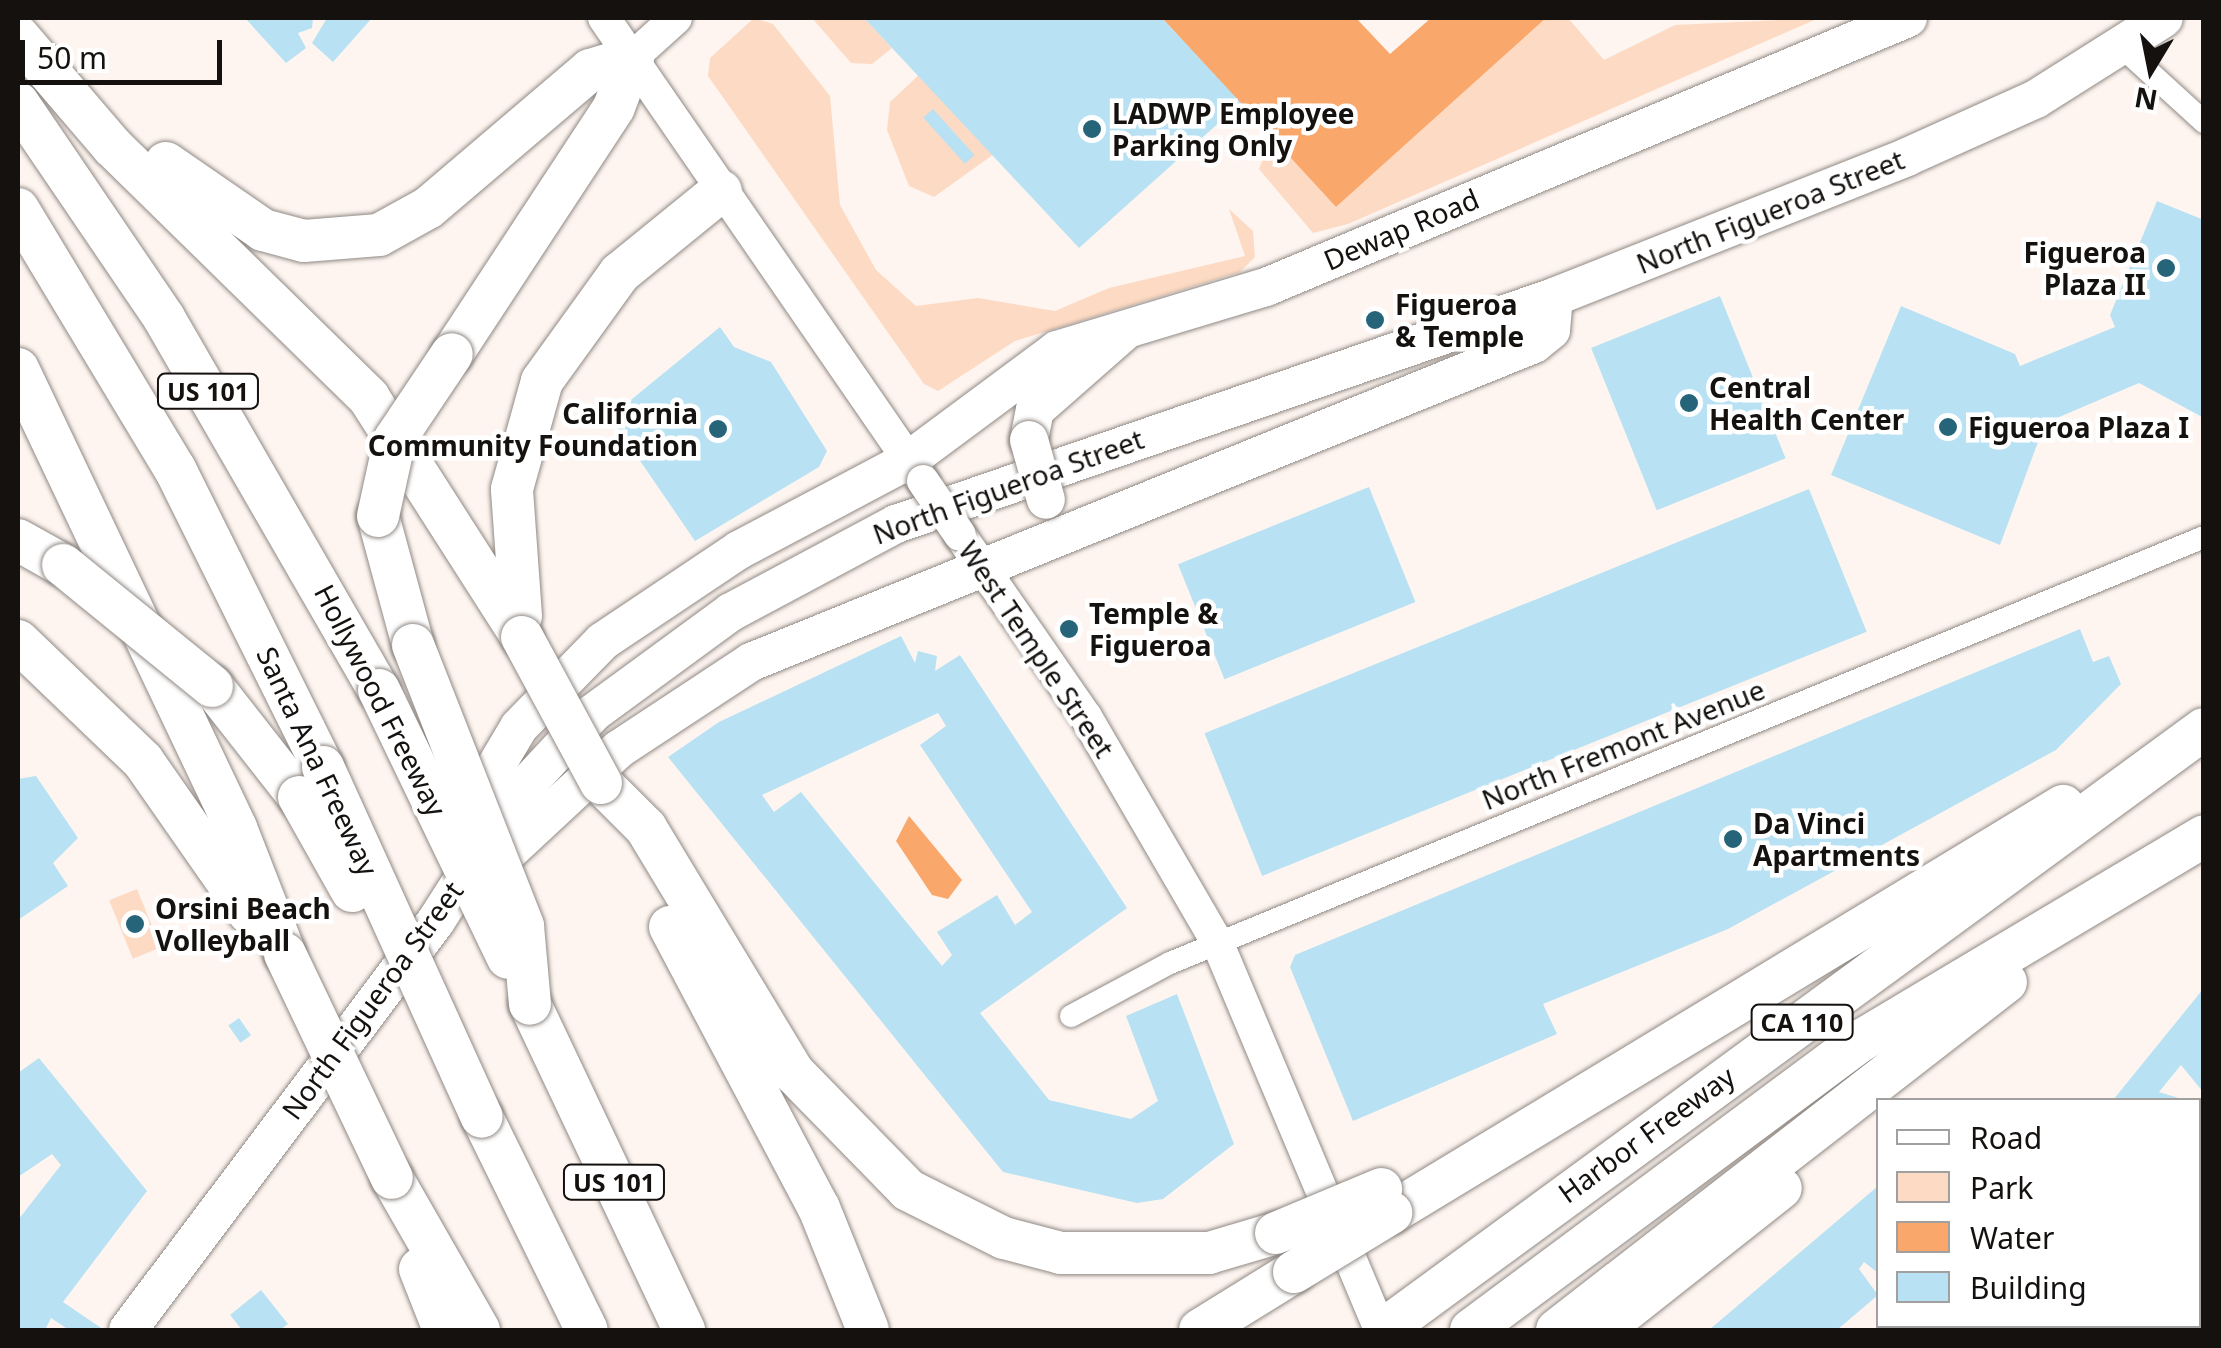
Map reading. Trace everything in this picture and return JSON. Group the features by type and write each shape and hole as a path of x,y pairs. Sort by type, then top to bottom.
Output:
{"highway":[{"path":"20,40 222,205 304,240 378,235 428,208 590,70 633,57"},
{"path":"20,40 112,146 369,398 515,611 601,783 646,828 670,900 819,1208 868,1330"},
{"path":"536,1019 523,926 413,645 378,516 395,439 614,106 633,57"},
{"name":"Hollywood Freeway","path":"18,103 221,411 379,690 684,1330"},
{"path":"515,611 513,473 542,381 620,273 721,191"},
{"name":"Santa Ana Freeway","path":"18,208 174,469 311,782 587,1330"},
{"path":"18,369 270,928 415,1230 479,1330"},
{"path":"22,543 134,614 311,782"},
{"path":"18,642 144,762 270,928"},
{"path":"1200,1330 1294,1272 1386,1201 1549,1115 2062,807 2191,738"},
{"name":"Harbor Freeway","path":"1382,1330 2191,738"},
{"name":"Harbor Freeway","path":"1472,1330 1862,1040 2145,876 2204,836"},
{"path":"1887,1098 2145,876"},
{"path":"1557,1330 2145,876"},
{"path":"670,900 827,1114 908,1190 954,1216 1061,1253 1209,1253 1386,1201"},
{"path":"1601,1330 1876,1107"},
{"path":"415,1230 416,1261 444,1330"}],"main road":[{"name":"West Temple Street","path":"604,18 1086,716 1218,944 1382,1330"},
{"path":"633,57 676,18"},
{"name":"Dewap Road","path":"436,921 463,822 489,771 560,680 708,569 916,470 1034,363 1126,328 1266,287 1908,18"},
{"name":"North Figueroa Street","path":"128,1330 436,921 516,796 593,713 786,580 896,524 1064,460 1554,298 1968,130 2123,48 2164,18"},
{"path":"436,921 652,724 751,662 1534,344 1552,330 1554,298"},
{"path":"1078,526 1046,500 1029,440 1035,410 1112,351 1126,328"}],"street":[{"path":"2123,48 2204,122"},
{"name":"North Fremont Avenue","path":"1070,1016 1218,944 2204,537"}],"green space":[{"path":"754,18 773,24 830,96 840,205 876,270 916,306 978,298 1055,311 1109,288 1245,256 1229,209 1253,231 1255,257 1240,272 1015,341 938,391 924,384 708,76 710,58"},
{"path":"812,18 864,18 892,48 872,64 851,63"},
{"path":"1546,18 1568,18 1604,60 1675,25 1819,18 1348,224 1313,233 1259,169 1272,137 1336,207"},
{"path":"921,73 994,154 934,197 909,186 887,130 890,102"},
{"name":"Orsini Beach Volleyball","path":"137,889 161,947 133,959 109,900"}],"water":[{"path":"1162,18 1356,18 1390,54 1431,18 1546,18 1336,207"},
{"path":"909,816 962,880 948,899 932,895 896,841"}],"building":[{"path":"245,18 313,18 312,28 298,33 306,48 286,63"},
{"path":"327,18 372,18 333,62 312,43"},
{"name":"LADWP Employee Parking Only","path":"864,18 1162,18 1241,103 1079,248"},
{"path":"933,109 974,155 965,164 923,118"},
{"name":"Figueroa Plaza I","path":"2157,201 2204,220 2204,418 2139,383 2045,423 2000,545 1831,475 1901,306 2015,354 2020,366 2115,327 2110,315"},
{"name":"Central Health Center","path":"1720,296 1786,458 1657,510 1591,348"},
{"name":"California Community Foundation","path":"720,327 734,347 771,362 827,451 819,467 695,541 610,417"},
{"path":"1369,487 1415,602 1224,679 1178,564"},
{"path":"1809,489 1867,632 1262,876 1204,733"},
{"name":"Da Vinci Apartments","path":"2080,629 2093,662 2109,656 2121,684 2056,750 1728,929 1543,1004 1557,1034 1353,1121 1290,967 1295,955"},
{"path":"901,636 915,663 918,651 937,656 935,671 960,655 1127,908 980,1013 1049,1100 1131,1119 1158,1101 1126,1016 1177,994 1234,1144 1163,1199 1137,1203 1003,1172 668,757 719,722","holes":["938,713 946,726 920,745 1032,912 1015,925 997,895 937,932 952,955 942,966 801,792 774,812 762,795"]},
{"path":"36,776 78,838 53,863 68,886 18,920 18,779"},
{"path":"2204,988 2204,1093 2181,1065 2159,1092 2178,1098 2115,1098"},
{"path":"239,1018 251,1035 240,1043 228,1025"},
{"path":"39,1058 147,1191 63,1302 104,1330 69,1330 51,1318 45,1330 18,1330 18,1220 61,1165 52,1154 18,1177 18,1073"},
{"path":"1876,1188 1876,1271 1864,1262 1859,1269 1876,1297 1837,1330 1709,1330"},
{"path":"2201,1237 2204,1239 2204,1330 2196,1328 2201,1328"},
{"path":"261,1290 288,1324 280,1330 242,1330 230,1315"},
{"path":"1948,1328 2078,1328 2078,1330"}],"place":[{"name":"LADWP Employee Parking Only","path":"1092,129"},
{"name":"Figueroa Plaza II","path":"2166,268"},
{"name":"Figueroa & Temple","path":"1375,320"},
{"name":"Central Health Center","path":"1689,403"},
{"name":"Figueroa Plaza I","path":"1948,427"},
{"name":"California Community Foundation","path":"718,429"},
{"name":"Temple & Figueroa","path":"1069,629"},
{"name":"Da Vinci Apartments","path":"1733,839"},
{"name":"Orsini Beach Volleyball","path":"135,924"}]}
